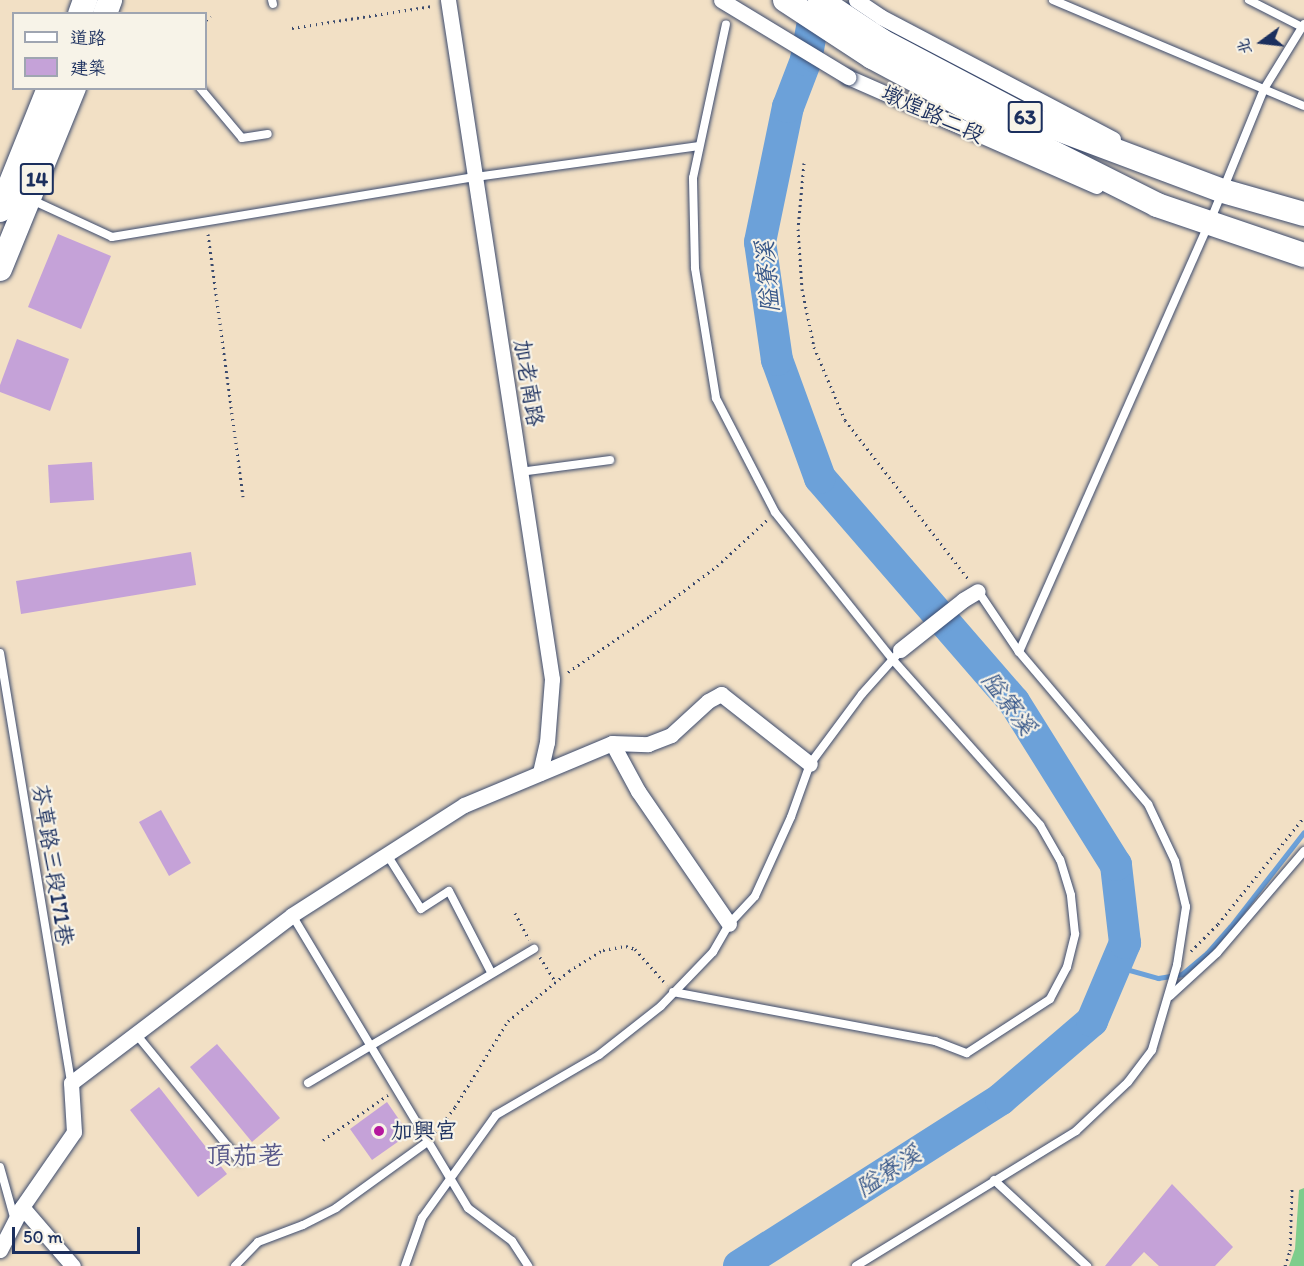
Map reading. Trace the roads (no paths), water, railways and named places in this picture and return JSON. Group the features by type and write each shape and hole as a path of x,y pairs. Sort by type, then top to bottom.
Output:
{"main road":[{"name":"63","path":"785,0 878,39"},
{"name":"63","path":"820,0 878,39"},
{"path":"88,12 103,8"},
{"name":"墩煌路二段","path":"878,39 1026,117 1223,191 1304,214"},
{"name":"墩煌路二段","path":"878,39 1018,135 1157,205 1304,255"},
{"name":"14","path":"0,210 48,90"},
{"name":"14","path":"0,269 73,90"}],"street":[{"name":"墩煌路二段","path":"721,0 848,77 1088,183 1157,205"},
{"name":"墩煌路二段","path":"856,0 878,39"},
{"name":"加老南路","path":"449,2 476,177 488,274 552,679 547,742 540,773"},
{"path":"897,655 963,600 978,591"},
{"path":"0,1250 22,1207 74,1132 71,1083 292,915 464,805 612,743 648,744 672,735 708,701 721,694 810,764"},
{"path":"612,743 638,791 729,924"},
{"path":"22,1207 73,1266"}],"lane":[{"path":"1053,0 1304,106"},
{"path":"1019,652 1209,224 1264,89 1303,26 1249,0"},
{"path":"673,992 935,1041 967,1053 1050,999 1067,967 1075,934 1071,895 1060,860 1040,825 775,512 717,398 695,268 693,178 726,24"},
{"path":"202,90 242,138 268,134"},
{"path":"29,199 112,237 476,177 699,146"},
{"path":"520,472 610,460"},
{"path":"856,1266 1076,1131 1128,1082 1152,1050 1177,965 1186,907 1175,861 1148,804 1019,652 978,591"},
{"name":"芬草路三段171巷","path":"0,653 71,1083"},
{"path":"405,1266 422,1218 496,1115 598,1055 661,1006 713,952 729,924 755,896 791,817 810,764 862,694 897,655"},
{"path":"1168,997 1217,953 1304,850"},
{"path":"386,853 421,909 449,891 491,972"},
{"path":"292,915 397,1089 426,1143 468,1208 512,1241 528,1266"},
{"path":"308,1083 491,972 534,949"},
{"path":"136,1034 239,1160"},
{"path":"235,1266 258,1242 303,1225 336,1208 426,1143"},
{"path":"0,1167 16,1222"},
{"path":"994,1180 1087,1266"}],"waterway":[{"name":"隘寮溪","path":"739,1266 1001,1099 1092,1021 1125,943 1116,865 1014,702 820,478 777,360 760,242 788,107 806,60 817,0"},
{"path":"1115,966 1158,978 1182,974 1207,953 1230,927 1304,832"}],"place":[{"name":"加興宮","path":"379,1131"}],"district":[{"name":"頂茄荖","path":"245,1156"}]}
